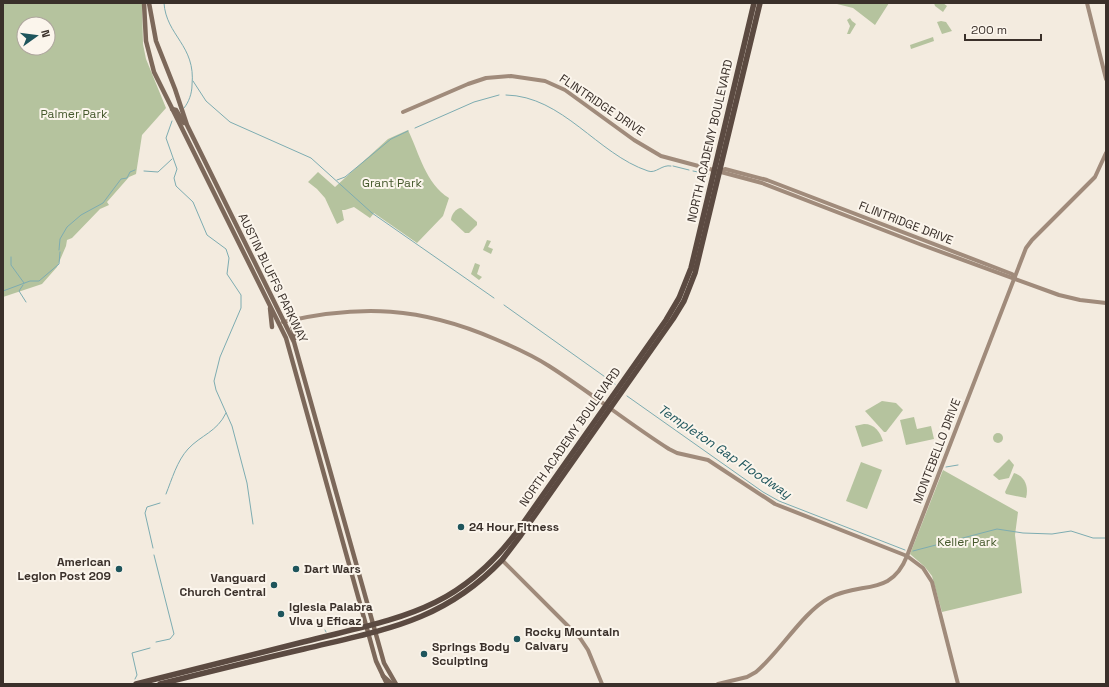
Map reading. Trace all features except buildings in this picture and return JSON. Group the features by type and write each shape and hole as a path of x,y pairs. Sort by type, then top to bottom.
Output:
{"highway":[{"name":"NORTH ACADEMY BOULEVARD","path":"717,170 754,3"},
{"name":"NORTH ACADEMY BOULEVARD","path":"160,684 406,623 445,606 484,578 609,407 679,298 691,268 760,3"},
{"name":"NORTH ACADEMY BOULEVARD","path":"136,684 367,626 416,612 444,598 469,583 504,554 527,522 528,516 609,407"}],"main road":[{"name":"AUSTIN BLUFFS PARKWAY","path":"144,3 149,58 159,84 280,323 290,351 369,633 382,676 387,684"},
{"name":"AUSTIN BLUFFS PARKWAY","path":"149,3 156,41 175,89 187,125 285,321 294,342 386,668 396,684"},
{"path":"172,109 176,110 183,123 187,125"},
{"path":"268,301 272,327"},
{"path":"291,320 294,342"},
{"path":"382,676 385,676 392,684"}],"street":[{"path":"1087,3 1106,79"},
{"name":"FLINTRIDGE DRIVE","path":"403,112 468,84 486,78 510,76 537,79 551,83 565,90 658,154 717,170 724,169 767,180 1012,274 1015,278 1071,298 1106,303"},
{"name":"MONTEBELLO DRIVE","path":"718,684 740,679 756,672 816,608 827,599 842,593 892,580 900,571 1028,245 1095,177 1106,152"},
{"path":"280,323 321,313 363,310 400,312 441,319 491,337 538,358 669,449 677,453 708,460 775,504 907,556 923,568 932,582 958,684"},
{"path":"499,559 580,638 588,650 602,684"}],"green space":[{"name":"Palmer Park","path":"3,3 142,3 143,44 146,59 166,108 142,135 136,174 129,177 107,202 109,205 100,209 72,238 67,240 57,267 42,284 3,297"},
{"path":"833,3 889,3 875,25 853,8"},
{"path":"934,3 943,3 947,6 943,12 935,6"},
{"path":"850,18 856,24 850,34 847,34 850,26 847,20"},
{"path":"937,22 946,22 952,31 942,34"},
{"path":"933,37 934,41 911,49 910,45"},
{"name":"Grant Park","path":"408,130 424,167 434,185 449,198 443,216 417,243 374,213 370,218 354,207 342,210 344,220 337,224 325,198 308,182 318,172 335,187 388,139"},
{"path":"461,208 477,222 477,225 469,233 465,233 451,220 454,212"},
{"path":"487,240 491,241 488,247 493,249 491,254 483,250"},
{"path":"475,263 480,265 477,274 482,277 479,280 471,274"},
{"path":"882,401 896,403 903,410 886,432 884,432 865,411"},
{"path":"914,417 917,429 931,426 934,439 906,445 900,420"},
{"path":"864,424 874,427 883,441 862,447 855,426"},
{"path":"996,433 1000,433 1002,434 1002,442 996,443 993,440 993,436"},
{"path":"1009,459 1014,465 1009,478 999,480 993,475"},
{"path":"861,462 882,470 867,509 846,501"},
{"name":"Keller Park","path":"943,470 1018,512 1015,535 1022,593 942,612 932,576 925,567 910,554"},
{"path":"1014,473 1018,474 1025,482 1027,490 1026,498 1006,494 1005,492"}],"waterway":[{"name":"Templeton Gap Floodway","path":"164,3 170,24 190,60 192,71 192,88 191,94 184,108"},
{"name":"Templeton Gap Floodway","path":"193,81 206,101 230,122 311,158 372,213 494,298"},
{"path":"415,128 474,102 499,95"},
{"path":"506,95 526,98 545,105 563,115 612,152 630,163 648,171 651,172 665,166 671,166"},
{"name":"Templeton Gap Floodway","path":"172,121 166,138 177,169 174,178 176,186 193,202 207,235 226,249 229,258 227,274 241,295 241,308 220,357 214,381 216,390 232,426 247,483 253,524"},
{"path":"337,180 345,177 391,139 408,131"},
{"name":"Templeton Gap Floodway","path":"144,171 158,172 172,159"},
{"path":"673,166 689,170"},
{"name":"Templeton Gap Floodway","path":"59,250 60,239 67,227 81,215 103,203 121,179 127,178 130,172 135,170"},
{"path":"693,171 708,174"},
{"path":"3,291 30,281 39,281 59,264 60,252"},
{"path":"11,257 11,265 24,283"},
{"path":"23,285 19,291 26,302"},
{"name":"Templeton Gap Floodway","path":"504,305 615,384"},
{"name":"Templeton Gap Floodway","path":"627,396 763,492 779,501 905,550"},
{"path":"166,494 175,470 184,454 193,444 218,425 226,413"},
{"path":"946,467 958,465"},
{"path":"153,548 145,513 147,507 160,503"},
{"name":"Templeton Gap Floodway","path":"913,551 997,529 1023,533 1052,534 1071,531 1093,538 1106,538"},
{"path":"154,555 174,634 170,639 156,642"},
{"path":"135,679 137,675 132,653 150,648"}],"place":[{"name":"24 Hour Fitness","path":"461,527"},
{"name":"American Legion Post 209","path":"119,569"},
{"name":"Dart Wars","path":"296,569"},
{"name":"Vanguard Church Central","path":"274,585"},
{"name":"Iglesia Palabra Viva y Eficaz","path":"281,614"},
{"name":"Rocky Mountain Calvary","path":"517,639"},
{"name":"Springs Body Sculpting","path":"424,654"}]}
